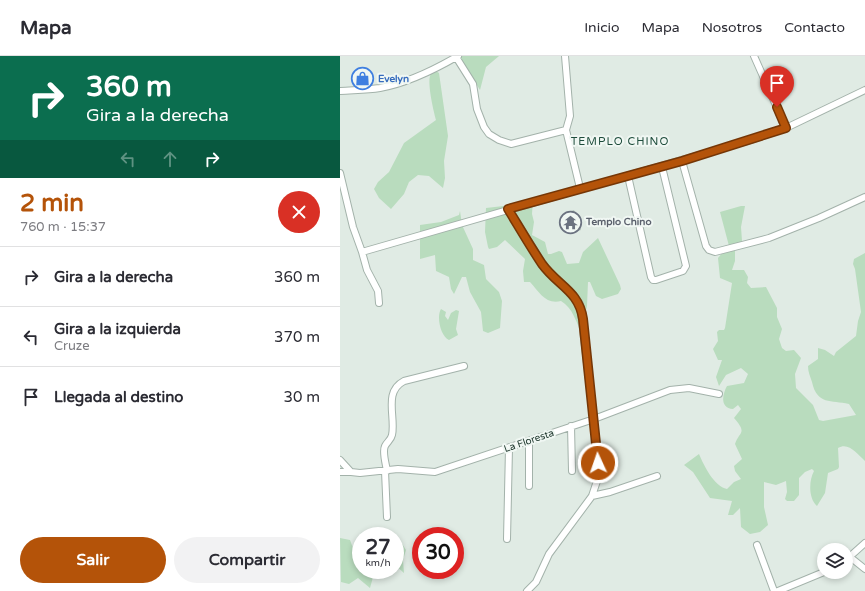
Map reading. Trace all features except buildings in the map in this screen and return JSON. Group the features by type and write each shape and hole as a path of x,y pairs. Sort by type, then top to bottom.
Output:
{"street":[{"path":"565,56 570,116 566,130 580,188"},
{"path":"754,56 786,128"},
{"path":"340,91 380,88 428,72 457,57 473,84 477,109 484,127 489,134 499,140 511,144 566,130"},
{"path":"362,252 580,188 662,167 786,128 865,90"},
{"path":"682,161 706,246 715,252 769,238 819,218 865,197"},
{"path":"628,176 651,277 653,280 656,280 683,271 686,266 662,167"},
{"path":"340,174 367,270 378,291 379,303"},
{"path":"508,209 545,268 580,304 594,418 598,478 592,496 549,554 536,582 527,591"},
{"path":"387,517 384,451 385,446 392,436 391,408 393,391 397,384 404,381 464,366"},
{"name":"La Floresta","path":"340,472 360,473 398,469 435,472 509,448 670,390 689,388 718,394"},
{"path":"571,426 572,472"},
{"path":"529,441 529,486"},
{"path":"507,539 509,448"},
{"path":"340,460 351,472"},
{"path":"592,496 610,492 657,476"},
{"path":"853,554 865,543"},
{"path":"757,545 774,591"},
{"path":"853,561 865,569"},
{"path":"778,591 817,575"}],"green space":[{"path":"457,56 499,56 486,67 480,90"},
{"path":"436,71 439,73 448,136 444,161 445,178 443,188 429,176 418,175 409,182 404,194 391,209 379,198 374,189 378,182 389,172 404,143 436,120 429,83 431,74"},
{"path":"527,199 533,199 532,214 534,222 532,235 545,242 548,254 559,251 562,252 567,264 579,263 583,252 598,238 620,285 621,289 618,294 602,299 596,296 590,282 588,282 585,315 587,329 585,335 582,334 574,316 565,304 561,301 551,301 543,297 530,282 524,282 523,271 525,259 505,240 497,247 489,249 488,247 485,232 486,208 512,205"},
{"path":"745,206 741,227 742,241 741,243 729,246 720,212"},
{"path":"460,211 462,225 473,249 473,260 484,265 486,279 499,292 502,301 500,328 488,333 483,331 481,312 470,292 466,277 462,277 454,294 451,289 449,277 436,271 435,255 420,259 420,225 441,222 459,215"},
{"path":"735,250 735,261 732,270 744,270 748,277 747,283 751,288 766,287 777,308 777,317 782,329 779,339 782,348 786,351 794,350 801,358 795,374 796,388 813,405 819,420 823,421 856,415 849,404 826,400 817,395 808,366 818,359 818,348 825,350 834,356 836,352 856,336 861,312 853,264 854,259 865,253 865,461 856,452 849,448 838,448 839,467 838,469 828,473 825,493 817,506 814,503 810,489 814,471 812,469 805,472 799,478 799,495 794,501 787,501 785,499 787,492 786,481 776,485 764,482 764,507 768,525 760,532 750,534 741,527 740,508 733,515 728,515 732,501 710,498 693,472 684,465 699,454 710,475 722,487 727,489 734,482 741,479 735,471 734,466 742,459 735,444 742,430 734,418 741,409 738,405 733,409 726,406 724,404 723,397 727,386 744,383 748,374 741,368 726,375 719,386 716,377 722,360 718,360 713,349 718,341 717,332 719,330 724,330 725,328 732,283 720,278 718,258 723,252"},
{"path":"441,309 446,312 445,316 448,320 451,313 456,310 459,311 456,329 458,335 449,340 444,335 440,326 439,317"},
{"path":"340,538 350,540 352,545 352,579 356,579 349,584 341,582"},
{"path":"359,579 372,579 370,588"}],"place":[{"name":"Evelyn","path":"362,79"},
{"name":"Templo Chino","path":"571,222"}],"district":[{"name":"TEMPLO CHINO","path":"620,141"}],"route":[{"path":"598,463 594,418 588,379 583,319 580,304 572,294 557,282 541,263 508,209 682,161 786,128 777,107"}]}
